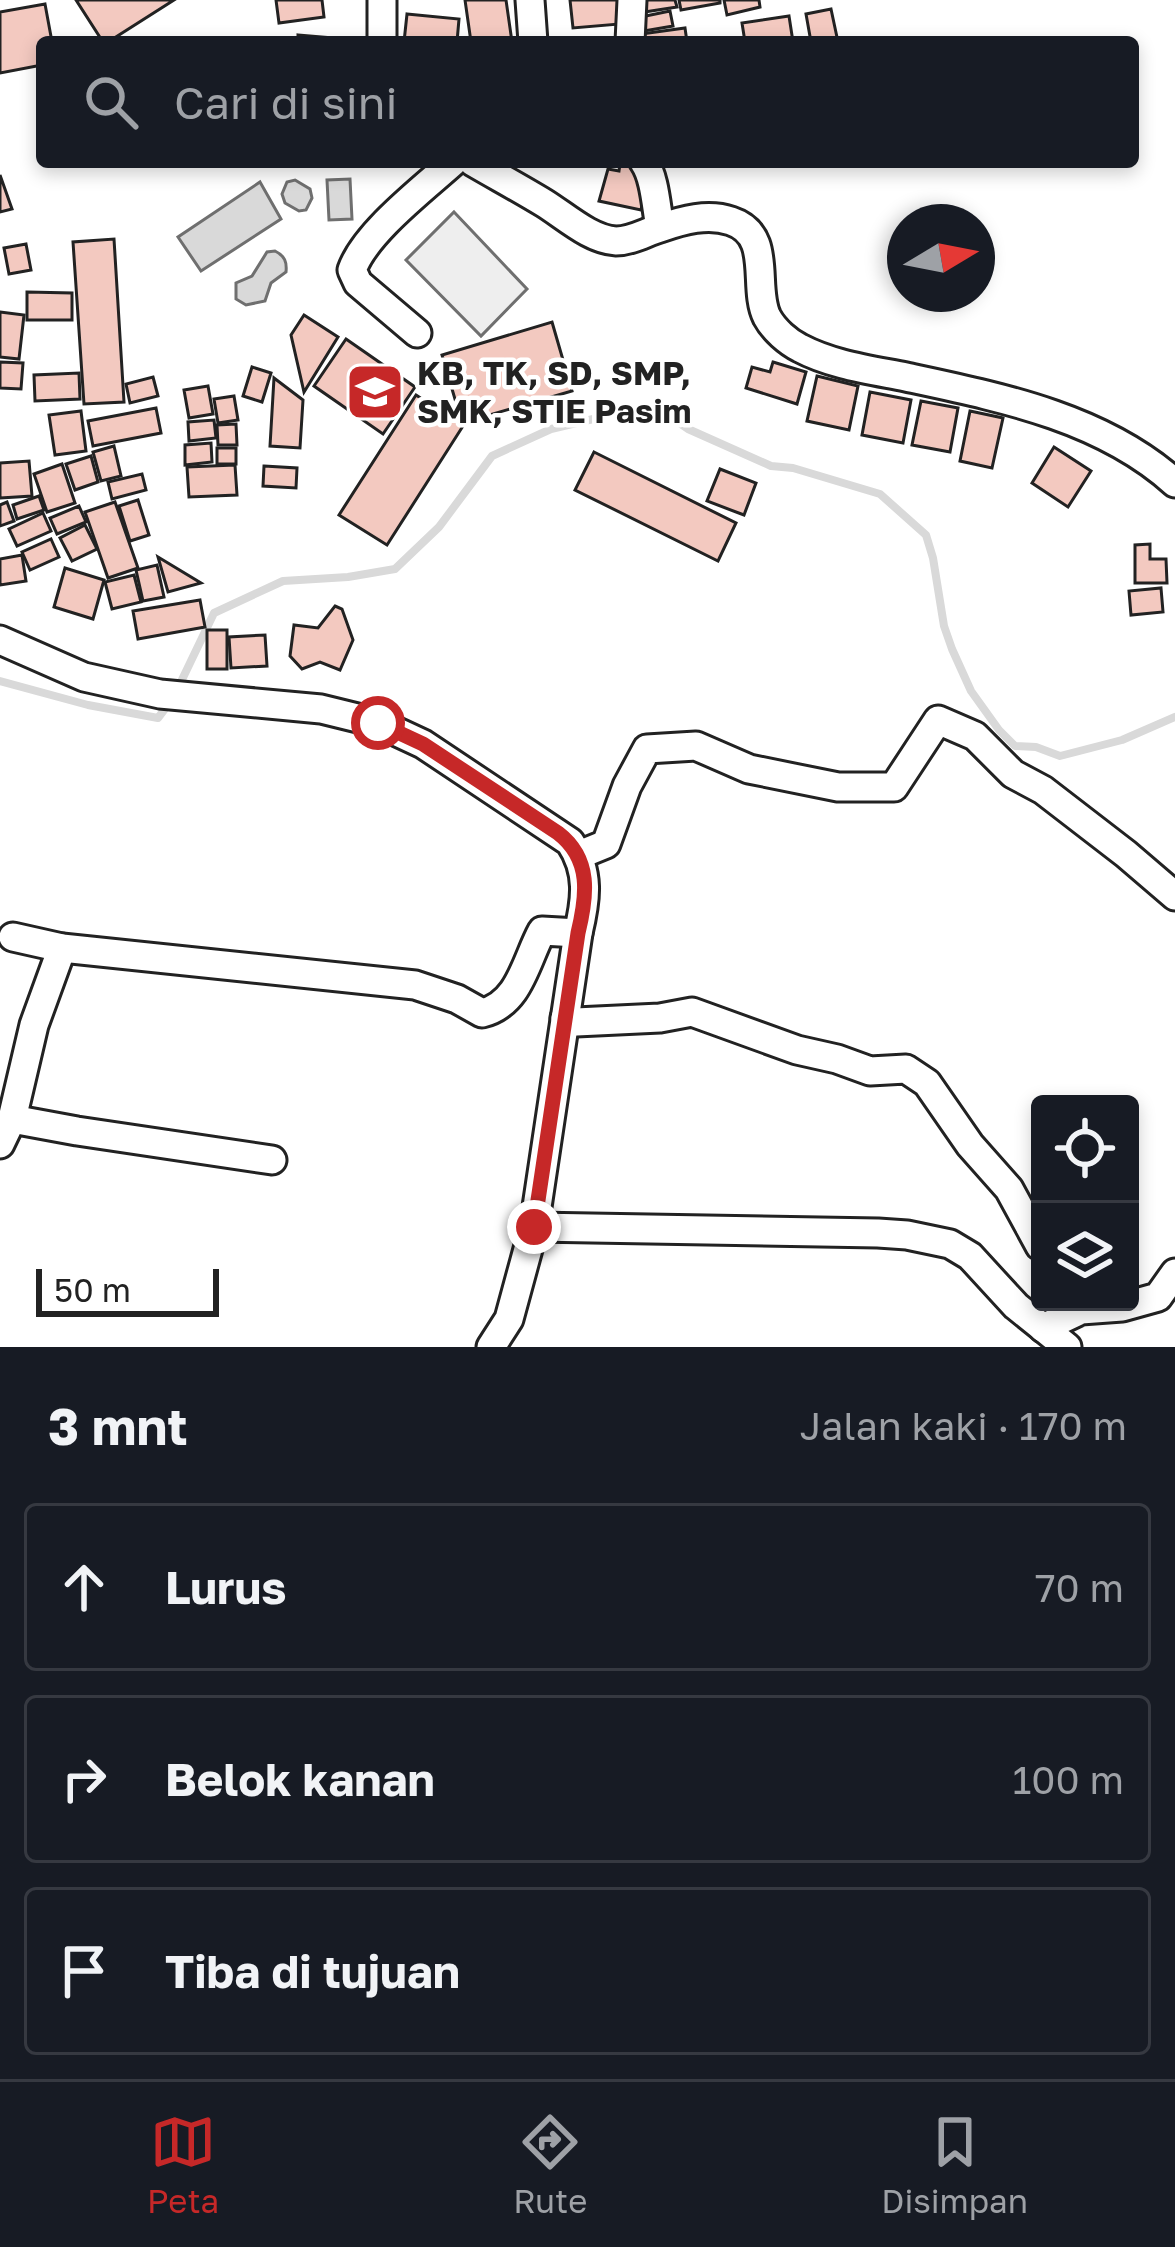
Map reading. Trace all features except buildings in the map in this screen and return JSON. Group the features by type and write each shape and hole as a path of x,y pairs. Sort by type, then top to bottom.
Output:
{"street":[{"path":"382,0 382,36"},
{"path":"530,0 532,36"},
{"path":"630,36 632,0"},
{"path":"417,333 358,283 352,270 357,256 384,226 447,168"},
{"path":"483,168 602,237 622,240 698,218 718,217 744,227 757,246 767,317 795,346 839,363 1052,413 1129,451 1175,483"},
{"path":"649,168 660,227"},
{"path":"0,640 84,676 160,694 321,709 378,723 423,744 570,842 585,875 585,904 534,1227 508,1319 491,1347"},
{"path":"579,856 606,844 627,786 647,749 696,746 749,769 838,787 894,787 938,720 976,736 1013,774 1043,790 1175,896"},
{"path":"13,937 62,948 392,981 433,990 488,1012 518,985 540,933 578,933"},
{"path":"62,948 34,1025 6,1131 272,1160"},
{"path":"565,1018 577,1022 692,1012 870,1071 906,1069 926,1083 1009,1190 1031,1230"},
{"path":"534,1227 878,1233 932,1239 970,1256 1016,1306 1067,1347"},
{"path":"1139,1302 1158,1297 1175,1274"},
{"path":"1043,1328 1070,1311"}],"shaded area":[{"path":"350,179 352,219 329,220 327,180"},
{"path":"295,180 310,189 312,198 306,210 285,203 282,194 287,182"},
{"path":"260,182 281,219 201,271 178,237"},
{"path":"454,212 527,289 481,336 406,260"},
{"path":"275,251 285,260 286,272 271,283 265,301 246,305 236,299 236,283 252,276 267,252"}],"waterway":[{"path":"178,688 214,613 283,581 395,569 439,527 492,456 551,429 648,410 771,466 880,494 926,535 952,649 971,691 1015,746 1060,756 1122,740 1175,717"},
{"path":"0,681 158,718 171,701"}],"place":[{"name":"KB, TK, SD, SMP, SMK, STIE Pasim","path":"375,392"}],"route":[{"path":"378,723 423,744 558,833 570,842 585,875 585,904 534,1227"}]}
